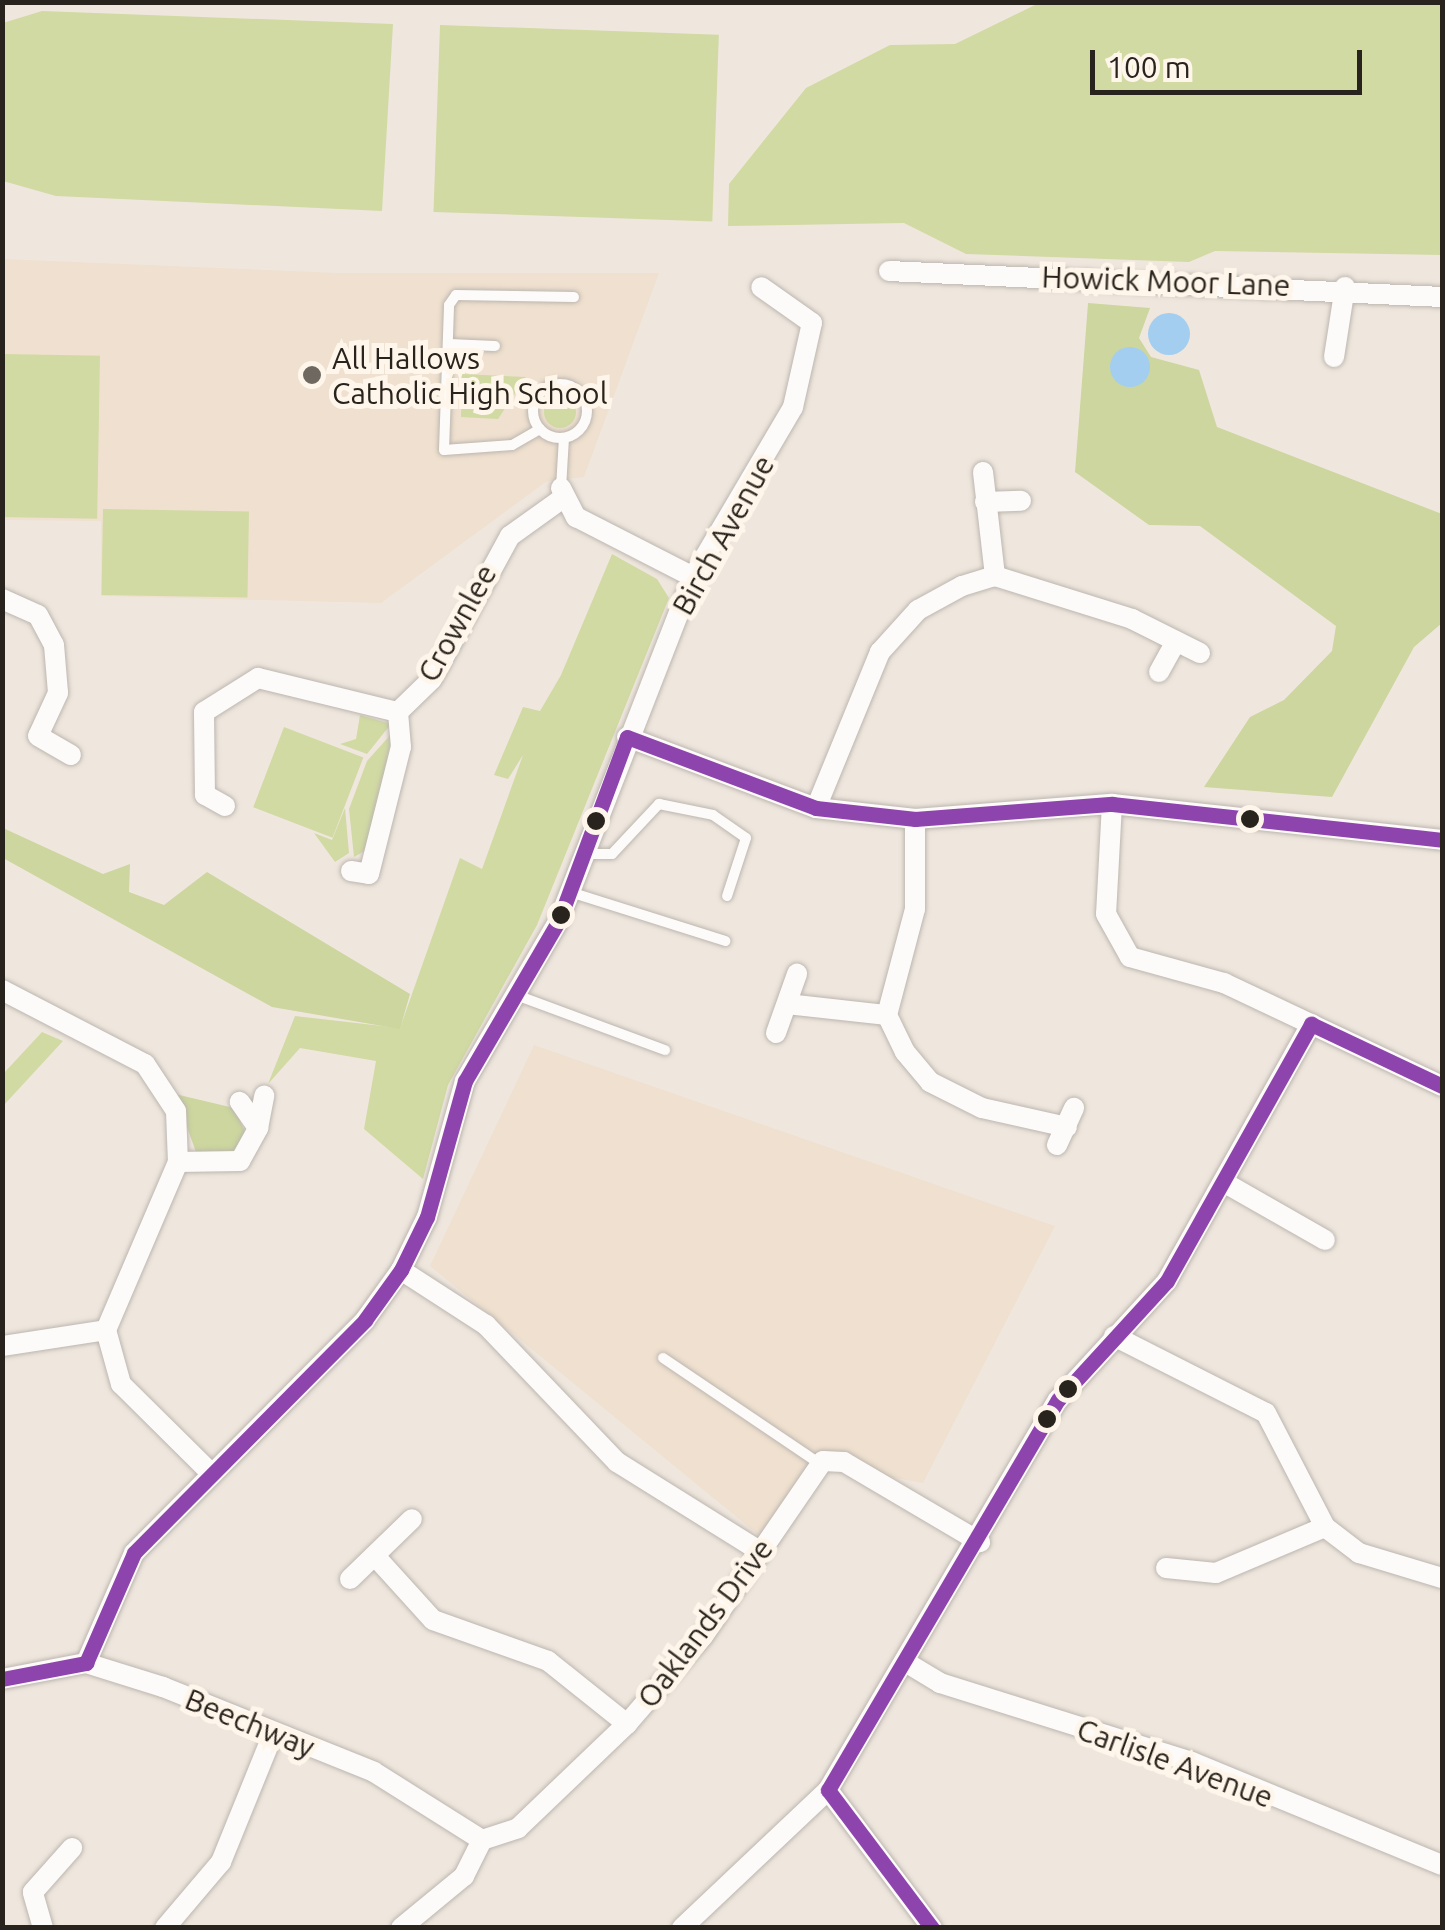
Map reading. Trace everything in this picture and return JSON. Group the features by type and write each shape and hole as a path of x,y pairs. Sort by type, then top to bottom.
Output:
{"street":[{"name":"Howick Moor Lane","path":"889,271 1345,287 1442,297"},
{"name":"Birch Avenue","path":"86,1663 134,1553 210,1472 365,1320 402,1270 427,1217 465,1081 570,892 627,737 693,577 793,406 812,324 761,287"},
{"path":"1334,357 1345,287"},
{"path":"984,472 995,576"},
{"path":"562,493 576,516 693,577"},
{"name":"Crownlee","path":"398,712 432,679 510,536 562,493"},
{"path":"986,502 1020,501"},
{"path":"816,808 880,652 918,610 995,576 1200,653"},
{"path":"2,600 38,615 54,645 60,681 38,736 71,754"},
{"path":"1159,672 1176,641"},
{"name":"Crownlee","path":"202,819 204,712 228,691 281,680 398,712"},
{"name":"Crownlee","path":"367,878 402,747 398,712"},
{"path":"627,737 816,808 916,820 1112,804 1442,840"},
{"path":"205,796 225,806"},
{"path":"1112,804 1103,941 1130,957 1224,984 1442,1086"},
{"path":"916,820 915,909 888,1015 930,1082 982,1108 1066,1127"},
{"path":"776,1033 797,974"},
{"path":"2,990 152,1072 176,1111 178,1162 106,1330 122,1384 210,1472"},
{"path":"787,1004 888,1015"},
{"path":"682,1928 828,1790 980,1542 1058,1400 1167,1281 1311,1024"},
{"path":"178,1162 240,1161 258,1128 264,1096"},
{"path":"240,1102 258,1128"},
{"path":"1225,1183 1325,1240"},
{"path":"402,1270 486,1325 617,1462 761,1552"},
{"path":"2,1346 106,1330"},
{"path":"1114,1336 1266,1413 1325,1527 1359,1553 1442,1578"},
{"path":"820,1464 844,1462 980,1542"},
{"name":"Oaklands Drive","path":"482,1840 518,1828 628,1724 761,1552 820,1464"},
{"path":"350,1579 412,1520"},
{"path":"1166,1568 1216,1574 1325,1527"},
{"path":"375,1556 433,1620 548,1660 628,1724"},
{"path":"2,1680 86,1663"},
{"name":"Beechway","path":"86,1663 388,1779 482,1840"},
{"name":"Carlisle Avenue","path":"907,1664 940,1683 1192,1762 1410,1859 1442,1864"},
{"path":"165,1928 221,1862 272,1734"},
{"path":"828,1790 932,1928"},
{"path":"401,1928 464,1876 482,1840"},
{"path":"44,1928 30,1902 72,1848"}],"lane":[{"path":"540,429 512,445 444,450 449,344 456,295 574,297"},
{"path":"449,344 495,346"},
{"path":"540,429 538,396 570,386 587,414 564,438 562,493"},
{"path":"540,429 564,438"},
{"path":"584,854 612,854 659,804 713,815 746,838 728,896"},
{"path":"570,892 608,908 725,941"},
{"path":"515,994 565,1017 665,1050"},
{"path":"662,1358 820,1464"}],"shaded area":[{"name":"All Hallows Catholic High School","path":"3,259 338,273 659,273 584,477 547,481 381,603 101,596 101,521 3,520"},
{"path":"534,1045 1055,1226 923,1483 812,1463 761,1537 430,1266"}],"green space":[{"path":"1442,3 1442,255 1215,251 1189,262 966,254 904,223 728,226 729,184 806,88 890,45 955,44 1037,4"},
{"path":"42,11 393,24 382,211 56,196 3,181 3,23"},
{"path":"440,25 719,35 712,222 433,212"},
{"path":"1088,303 1150,308 1139,338 1151,357 1199,370 1217,427 1442,514 1442,623 1414,647 1332,797 1204,787 1250,717 1284,700 1332,651 1336,626 1200,526 1149,525 1075,472"},
{"path":"3,354 100,356 97,519 2,517"},
{"path":"462,374 526,377 498,419 461,417"},
{"path":"560,396 572,400 576,412 572,424 560,428 548,424 544,412 548,400"},
{"path":"103,509 249,512 247,598 101,595"},
{"path":"612,554 657,579 669,598 537,925 448,1085 423,1179 364,1129 376,1061 300,1048 268,1084 295,1016 400,1028 460,858 482,869 523,755 508,779 494,775 523,707 540,711 561,675"},
{"path":"360,715 391,724 367,754 340,744 356,739"},
{"path":"284,727 363,757 333,838 253,807"},
{"path":"393,732 368,849 354,857 349,809 367,761"},
{"path":"345,808 349,853 335,862 314,833 332,840"},
{"path":"3,828 103,874 130,864 129,892 164,905 207,872 410,994 400,1029 272,1007 3,858"},
{"path":"42,1032 63,1041 3,1106 3,1074"},
{"path":"175,1094 234,1108 247,1136 238,1153 196,1152"}],"water":[{"path":"1169,313 1184,319 1190,334 1184,349 1169,355 1154,349 1148,334 1154,319"},
{"path":"1130,347 1144,353 1150,367 1144,381 1130,387 1116,381 1110,367 1116,353"}],"transit line":[{"path":"627,737 816,808 915,819 1112,804 1442,840"},
{"path":"86,1663 134,1553 365,1320 401,1270 427,1217 465,1081 559,920 627,737"},
{"path":"1311,1024 1442,1086"},
{"path":"828,1790 1058,1400 1167,1281 1311,1024"},
{"path":"2,1679 86,1663"},
{"path":"828,1790 932,1928"}],"place":[{"name":"All Hallows Catholic High School","path":"312,375"}]}
